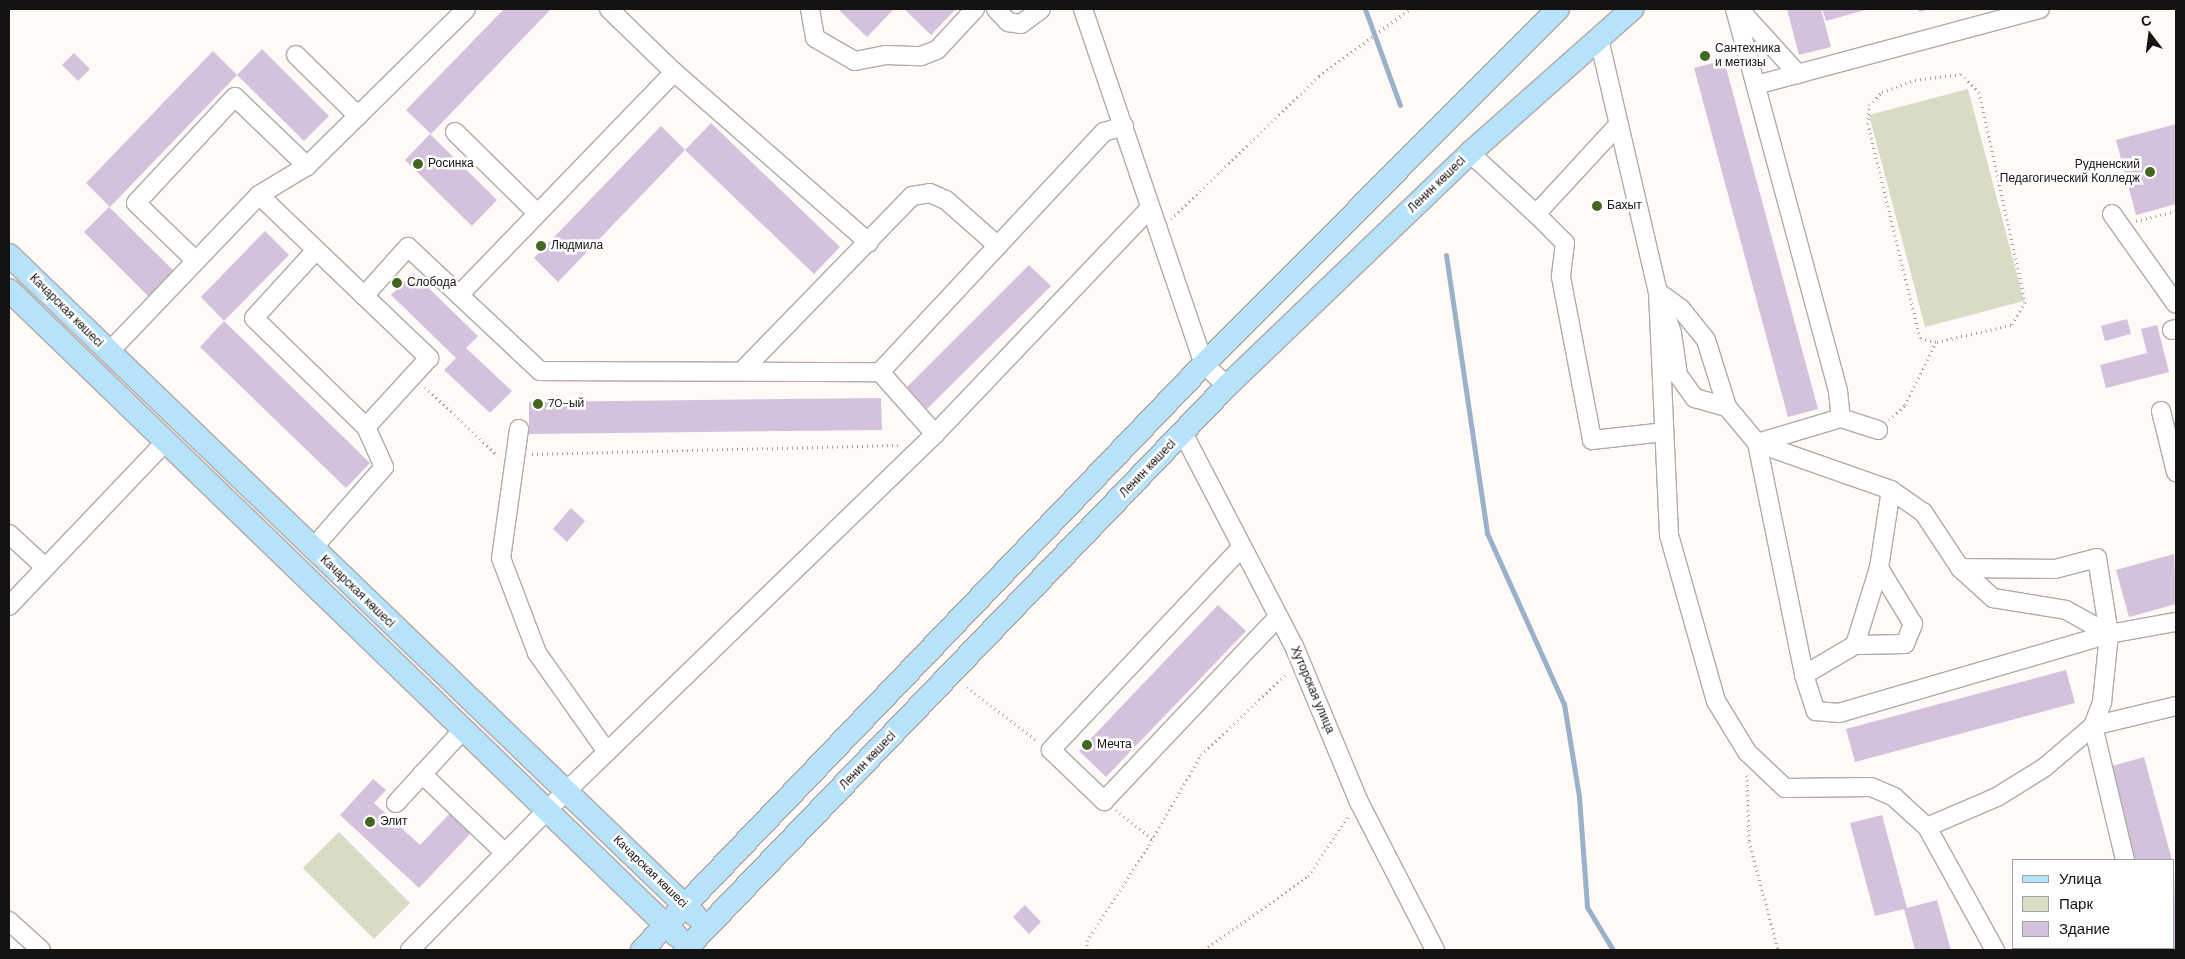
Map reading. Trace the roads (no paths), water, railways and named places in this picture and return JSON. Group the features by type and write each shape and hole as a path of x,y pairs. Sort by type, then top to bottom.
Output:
{"main road":[{"path":"642,950 1204,364 1558,9"},
{"name":"Ленин көшесі","path":"686,949 1227,386 1470,153 1632,9"},
{"name":"Качарская көшесі","path":"9,255 108,353 707,928"},
{"name":"Качарская көшесі","path":"9,290 666,925 686,949"}],"street":[{"path":"108,353 259,195 307,166 466,9"},
{"path":"609,9 674,72 869,243"},
{"path":"810,9 815,38 855,60 886,54 920,56 937,50 975,9"},
{"path":"996,9 1008,22 1021,24 1041,9"},
{"path":"1083,9 1204,364 1227,386"},
{"path":"1737,9 1798,74"},
{"path":"1737,9 1838,391 1841,418"},
{"path":"1756,85 2040,9"},
{"path":"1599,39 1658,292 1672,333 1678,375 1695,398 1727,407"},
{"path":"296,54 358,116"},
{"path":"459,295 674,72"},
{"path":"196,261 136,203 235,98 307,166"},
{"path":"1536,214 1619,124"},
{"path":"364,296 408,247 540,371 880,372 1104,132 1124,126"},
{"path":"454,132 537,213"},
{"path":"1470,153 1536,214 1564,243 1561,277 1592,440 1664,432"},
{"path":"742,371 869,243 912,196 930,193 946,200 998,246"},
{"path":"259,195 429,358 366,427"},
{"path":"410,950 547,810 930,439 1150,208"},
{"path":"2116,220 2176,304"},
{"path":"312,549 358,503 384,467 366,427 254,318 316,250"},
{"path":"1658,292 1681,309 1706,340 1727,407 1757,443 1804,675 1816,711 1839,713 2109,634 2176,622"},
{"path":"1658,292 1669,535 1716,701 1747,752 1785,788 1871,787 1894,797 1926,827 1995,950"},
{"path":"880,372 930,439"},
{"path":"2161,411 2176,472"},
{"path":"1757,443 1841,418 1878,430"},
{"path":"519,428 501,558 537,653 607,752"},
{"name":"Хуторская улица","path":"1183,433 1300,661 1359,802 1435,950"},
{"path":"9,606 165,442"},
{"path":"1757,443 1890,490 1923,512 1960,568 1993,598 2066,610 2109,634"},
{"path":"1855,645 1879,568 1890,490"},
{"path":"9,534 45,567"},
{"path":"1242,547 1051,750 1104,802 1278,617"},
{"path":"1960,568 2055,569 2097,558 2109,634 2102,702 2093,726 2125,859"},
{"path":"1804,675 1855,645 1905,644 1913,624 1879,568"},
{"path":"1926,827 1997,797 2045,767 2093,726 2176,706"},
{"path":"396,802 463,730"},
{"path":"422,774 505,853"},
{"path":"9,921 41,950"}],"waterway":[{"path":"1365,9 1400,105"},
{"path":"1446,255 1487,533 1564,704 1579,797 1587,907 1613,950"}],"place":[{"name":"Сантехника и метизы","path":"1705,56"},
{"name":"Росинка","path":"418,164"},
{"name":"Рудненский Педагогический Колледж","path":"2150,172"},
{"name":"Бахыт","path":"1597,206"},
{"name":"Людмила","path":"541,246"},
{"name":"Слобода","path":"397,283"},
{"name":"70-ый","path":"538,404"},
{"name":"Мечта","path":"1087,745"},
{"name":"Элит","path":"370,822"}]}
